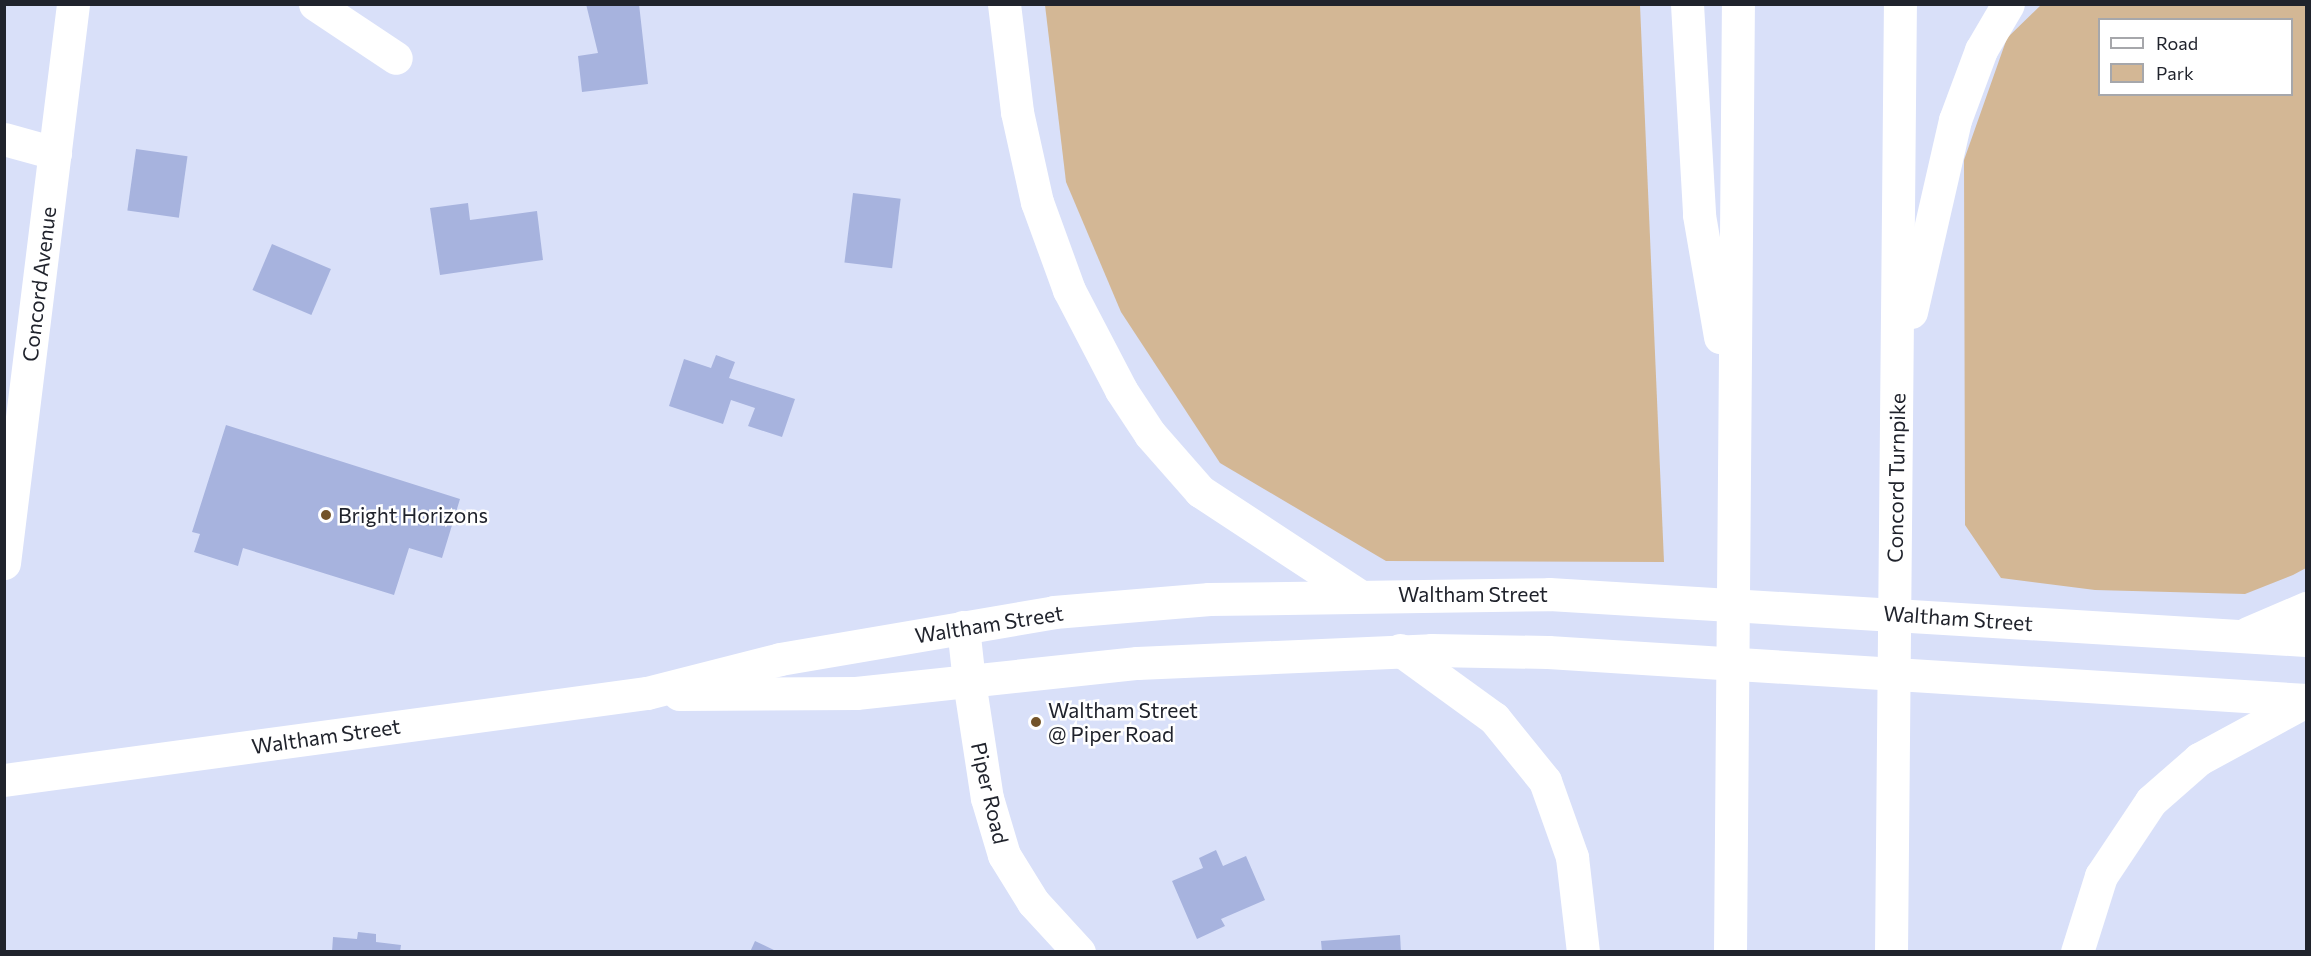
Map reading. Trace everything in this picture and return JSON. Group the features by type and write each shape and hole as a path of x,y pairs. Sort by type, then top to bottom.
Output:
{"main road":[{"name":"Concord Avenue","path":"4,563 73,4"},
{"path":"315,4 396,58"},
{"path":"1004,4 1015,101 1037,202 1069,290 1121,390 1155,441 1200,490 1357,594"},
{"path":"1687,4 1699,215 1734,421"},
{"path":"1730,951 1738,4"},
{"name":"Concord Turnpike","path":"1891,951 1900,4"},
{"path":"1897,378 1954,120 1981,50 2008,4"},
{"path":"4,139 55,153"},
{"name":"Waltham Street","path":"4,780 647,693 780,659 963,627 1148,603 1357,594 1580,595 2307,640"},
{"path":"2241,636 2307,608"},
{"name":"Piper Road","path":"963,627 984,787 1004,855 1033,902 1079,951"},
{"path":"1400,650 1494,718 1545,781 1572,857 1583,951"},
{"name":"Waltham Street","path":"647,693 784,695 969,681 1137,663 1400,650 1548,652 2307,701"},
{"path":"780,659 784,695"},
{"path":"2077,951 2101,876 2151,801 2199,759 2307,701"}],"green space":[{"path":"1045,5 1640,5 1664,562 1386,561 1220,463 1121,312 1066,182"},
{"path":"2041,5 2306,5 2306,568 2245,594 2095,590 2001,578 1965,525 1964,160 2007,38"}],"building":[{"path":"586,4 639,4 648,84 582,92 578,56 598,53"},
{"path":"136,149 187,156 179,218 127,210"},
{"path":"853,193 901,199 892,268 844,262"},
{"path":"468,203 470,220 537,211 543,260 440,275 430,208"},
{"path":"272,244 331,269 311,315 252,290"},
{"path":"716,355 735,362 729,378 795,399 782,437 748,426 755,408 731,400 723,424 669,406 684,359 711,368"},
{"name":"Bright Horizons","path":"226,425 460,499 442,558 409,548 394,595 243,548 238,566 194,552 200,534 192,532"},
{"path":"1216,850 1223,866 1246,856 1265,900 1221,919 1225,926 1197,939 1172,881 1203,868 1199,858"},
{"path":"358,932 376,934 376,942 401,945 400,952 332,952 333,937 357,939"},
{"path":"1400,935 1401,952 1322,952 1321,941"},
{"path":"755,941 778,952 750,952"}],"place":[{"name":"Bright Horizons","path":"326,515"},
{"name":"Waltham Street @ Piper Road","path":"1036,722"}]}
